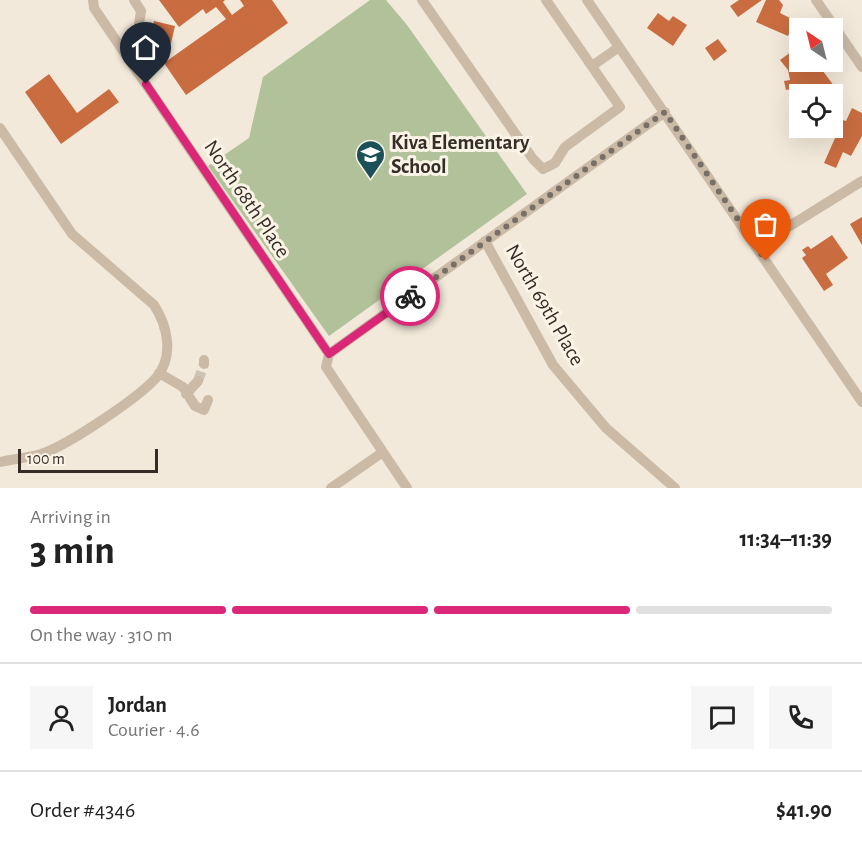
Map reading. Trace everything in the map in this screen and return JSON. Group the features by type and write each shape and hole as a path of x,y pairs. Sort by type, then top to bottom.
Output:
{"street":[{"name":"North 68th Place","path":"93,0 94,8 329,354"},
{"path":"133,65 141,11 134,0"},
{"path":"422,0 533,159 543,169 555,163 565,147 620,107 546,0"},
{"path":"587,0 862,402"},
{"path":"816,0 862,67"},
{"path":"592,66 619,47"},
{"path":"407,488 326,367 329,354 665,112"},
{"path":"0,128 72,234 154,304 162,317 168,340 159,373 100,422 42,454 0,462"},
{"path":"756,247 862,181"},
{"name":"North 69th Place","path":"485,241 553,365 606,428 675,488"},
{"path":"159,373 176,381 195,406 204,410 208,400"},
{"path":"186,394 198,381"},
{"path":"332,488 383,452"}],"green space":[{"name":"Kiva Elementary School","path":"370,0 386,0 407,25 527,194 329,336 208,166 249,138 263,77"}],"building":[{"path":"159,0 225,0 223,2 232,15 244,6 240,0 272,0 288,23 186,95 164,63 226,19 216,7 206,14 203,9 179,27"},
{"path":"739,0 762,0 738,17 730,6"},
{"path":"766,0 779,0 783,5 780,13 790,18 789,34 788,36 756,22"},
{"path":"658,13 669,21 673,16 687,25 673,46 647,28"},
{"path":"154,21 175,26 171,43 150,38"},
{"path":"718,39 727,51 714,61 705,48"},
{"path":"789,53 789,72 824,72 833,84 789,84 789,89 786,90 784,81 790,80 788,70 780,60"},
{"path":"49,74 77,113 109,89 119,102 61,144 25,92"},
{"path":"852,108 862,113 862,136 851,156 843,152 836,168 824,163 835,138 843,138 843,120 846,121"},
{"path":"862,217 862,245 850,224"},
{"path":"832,235 848,258 826,274 833,285 824,291 802,258 806,255 802,250 808,246 811,249"}],"tunnel":[{"path":"198,381 204,364"}],"way so far":[{"path":"410,296 665,112 766,261"}],"place":[{"name":"Kiva Elementary School","path":"370,180"}],"route":[{"path":"146,84 329,354 410,296"}]}
